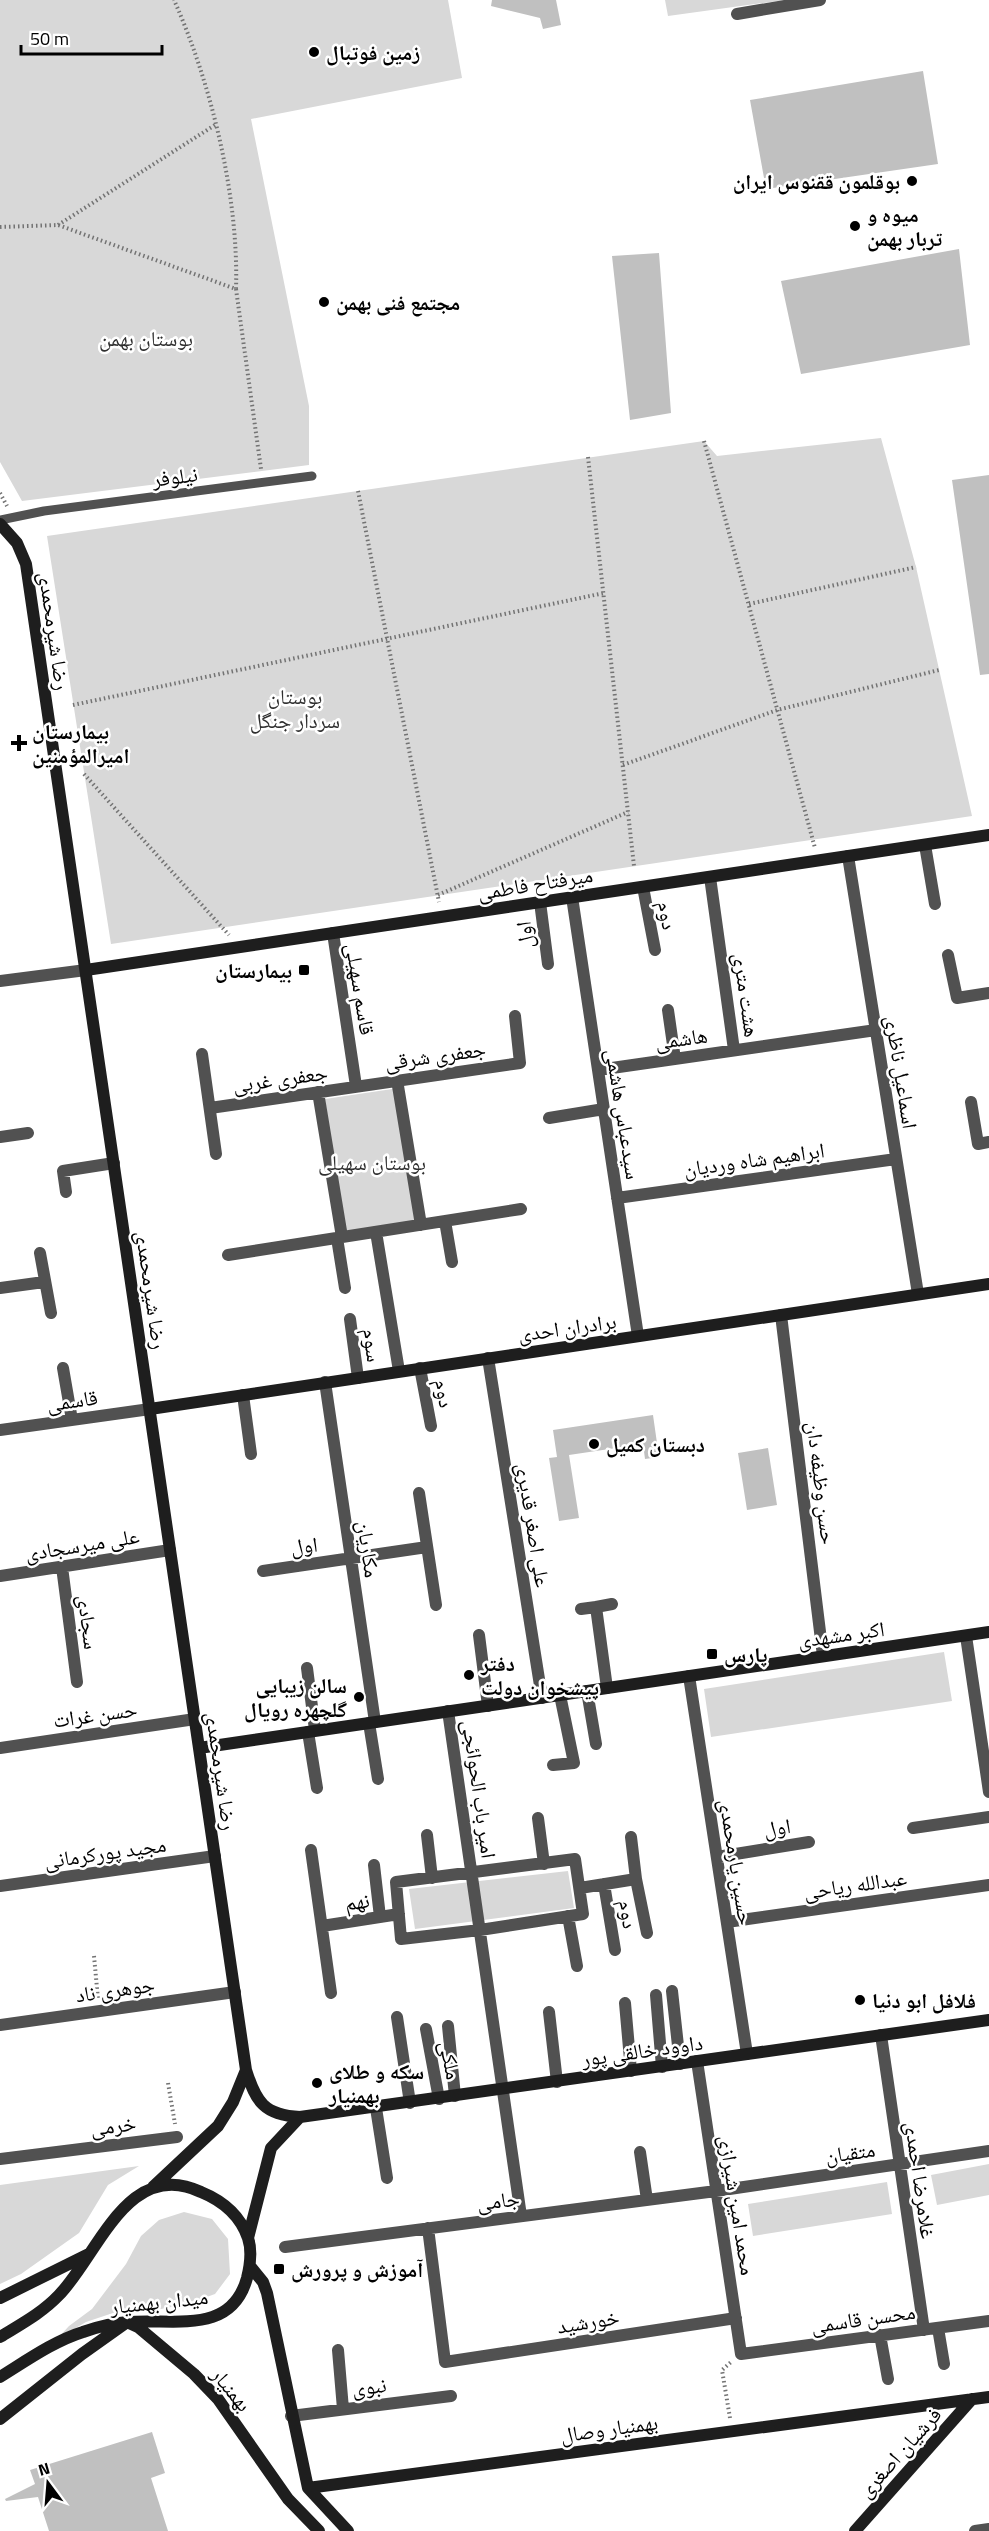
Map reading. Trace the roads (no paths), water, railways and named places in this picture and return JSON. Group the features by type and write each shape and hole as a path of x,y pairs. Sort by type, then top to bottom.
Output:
{"street":[{"path":"737,14 820,0"},
{"name":"رضا شیرمحمدی","path":"0,522 17,543 26,564 246,2070 257,2100 275,2114 300,2117"},
{"name":"میرفتاح فاطمی","path":"86,970 989,835"},
{"path":"925,845 935,904"},
{"name":"اسماعیل ناظری","path":"848,856 918,1294"},
{"name":"هشت متری","path":"710,877 734,1050 876,1030"},
{"name":"دوم","path":"643,887 655,950"},
{"name":"سیدعباس هاشمی","path":"572,897 638,1336"},
{"name":"اول","path":"540,902 548,964"},
{"name":"قاسم سهیلی","path":"333,933 356,1086"},
{"path":"948,955 957,998 989,993"},
{"path":"0,981 86,970"},
{"path":"668,1010 675,1059"},
{"name":"جعفری شرقی","path":"356,1086 520,1063 514,1016"},
{"name":"هاشمی","path":"598,1070 734,1050"},
{"path":"202,1054 216,1154"},
{"path":"397,1080 421,1225"},
{"name":"جعفری غربی","path":"210,1108 356,1086"},
{"path":"318,1092 340,1237 345,1288"},
{"path":"971,1102 983,1143"},
{"path":"549,1118 604,1109"},
{"path":"0,1137 28,1133"},
{"name":"ابراهیم شاه وردیان","path":"618,1198 896,1159"},
{"path":"66,1192 63,1171 114,1163"},
{"path":"228,1255 521,1209"},
{"path":"445,1221 452,1262"},
{"path":"376,1232 399,1371"},
{"path":"40,1253 51,1313"},
{"path":"0,1288 44,1282"},
{"name":"برادران احدی","path":"150,1408 989,1284"},
{"name":"حسن وظیفه دان","path":"781,1315 824,1656"},
{"name":"سوم","path":"350,1318 358,1378"},
{"name":"علی اصغر قدیری","path":"488,1358 542,1698"},
{"path":"63,1368 72,1420"},
{"name":"دوم","path":"420,1368 431,1426"},
{"name":"مکاریان","path":"325,1382 351,1559 378,1779"},
{"path":"243,1395 251,1454"},
{"name":"قاسمی","path":"0,1430 150,1408"},
{"path":"419,1493 436,1605"},
{"path":"351,1559 427,1547"},
{"name":"علی میرسجادی","path":"0,1576 170,1550"},
{"name":"اول","path":"263,1570 351,1559"},
{"name":"سجادی","path":"62,1567 77,1682"},
{"path":"581,1609 612,1604"},
{"path":"596,1607 608,1688"},
{"name":"اکبر مشهدی","path":"199,1748 989,1632"},
{"path":"479,1635 488,1706"},
{"path":"966,1636 989,1792"},
{"path":"308,1668 317,1788"},
{"name":"حسین یارمحمدی","path":"689,1676 747,2054"},
{"path":"587,1691 596,1744"},
{"path":"554,1766 574,1763 560,1695"},
{"name":"امیر باب الحوائجی","path":"448,1711 480,1930"},
{"name":"حسن غرات","path":"0,1748 195,1719"},
{"path":"913,1828 989,1817"},
{"path":"538,1818 543,1864"},
{"path":"427,1835 432,1878"},
{"path":"631,1837 636,1879 647,1933"},
{"name":"اول","path":"717,1857 809,1842"},
{"path":"311,1850 332,1993"},
{"name":"مجید پورکرمانی","path":"0,1886 215,1856"},
{"path":"575,1860 583,1914 480,1930 401,1939 396,1882 472,1873 575,1860"},
{"path":"375,1865 380,1917"},
{"path":"580,1888 636,1879"},
{"name":"دوم","path":"604,1884 615,1950"},
{"name":"عبدالله ریاحی","path":"727,1922 989,1885"},
{"name":"نهم","path":"322,1926 399,1914"},
{"path":"568,1917 577,1966"},
{"path":"480,1930 521,2216"},
{"path":"672,1991 680,2064"},
{"name":"جوهری ناد","path":"0,2025 235,1992"},
{"path":"656,1995 662,2067"},
{"path":"625,2003 631,2071"},
{"path":"549,2012 557,2082"},
{"path":"397,2018 410,2103"},
{"name":"داوود خالقی پور","path":"300,2117 989,2020"},
{"path":"448,2026 455,2096"},
{"name":"ملکی","path":"426,2029 439,2098"},
{"name":"غلامرضا احمدی","path":"881,2035 924,2330"},
{"name":"محمد امین شیرازی","path":"697,2061 741,2354"},
{"path":"152,2188 218,2126 233,2102 246,2070"},
{"path":"376,2108 387,2178"},
{"path":"248,2238 270,2148 300,2117"},
{"name":"خرمی","path":"0,2159 177,2137"},
{"name":"متقیان","path":"717,2191 989,2151"},
{"path":"640,2152 647,2200"},
{"name":"میدان بهمنیار","path":"0,2337 42,2312 61,2294 120,2211 135,2197 152,2188 172,2185 190,2186 219,2200 236,2215 248,2238 250,2266 240,2296 225,2312 207,2320 127,2322 81,2332 0,2377"},
{"name":"جامی","path":"285,2247 717,2191"},
{"name":"خورشید","path":"428,2228 445,2362 736,2318"},
{"path":"0,2298 90,2254"},
{"name":"بهمنیار","path":"250,2266 263,2282 267,2293 291,2416 308,2488"},
{"name":"محسن قاسمی","path":"741,2354 989,2320"},
{"path":"0,2419 127,2322"},
{"name":"بهمنیار","path":"127,2322 138,2327 163,2347 218,2399 288,2499 319,2531"},
{"path":"938,2328 944,2364"},
{"path":"880,2335 888,2379"},
{"path":"338,2350 343,2409"},
{"name":"نبوی","path":"291,2416 451,2396"},
{"name":"بهمنیار وصال","path":"308,2488 989,2397"},
{"path":"972,2399 989,2406"},
{"name":"فرشیان اصغری","path":"855,2531 972,2399"},
{"path":"308,2488 348,2531"},
{"path":"975,2531 989,2529"}],"lane":[{"name":"نیلوفر","path":"0,522 44,511 312,476"}],"place":[{"name":"زمین فوتبال","path":"314,52"},
{"name":"بوقلمون ققنوس ایران","path":"912,181"},
{"name":"میوه و تربار بهمن","path":"855,226"},
{"name":"مجتمع فنی بهمن","path":"324,302"},
{"name":"بیمارستان امیرالمؤمنین","path":"19,743"},
{"name":"بیمارستان","path":"304,970"},
{"name":"دبستان کمیل","path":"594,1444"},
{"name":"پارس","path":"712,1654"},
{"name":"دفتر پیشخوان دولت","path":"469,1675"},
{"name":"سالن زیبایی گلچهره رویال","path":"359,1697"},
{"name":"فلافل ابو دنیا","path":"860,2000"},
{"name":"سکه و طلای بهمنیار","path":"317,2083"},
{"name":"آموزش و پرورش","path":"279,2269"}],"park label":[{"name":"بوستان بهمن","path":"146,338"},
{"name":"بوستان سردار جنگل","path":"295,708"},
{"name":"بوستان سهیلی","path":"372,1162"}]}
